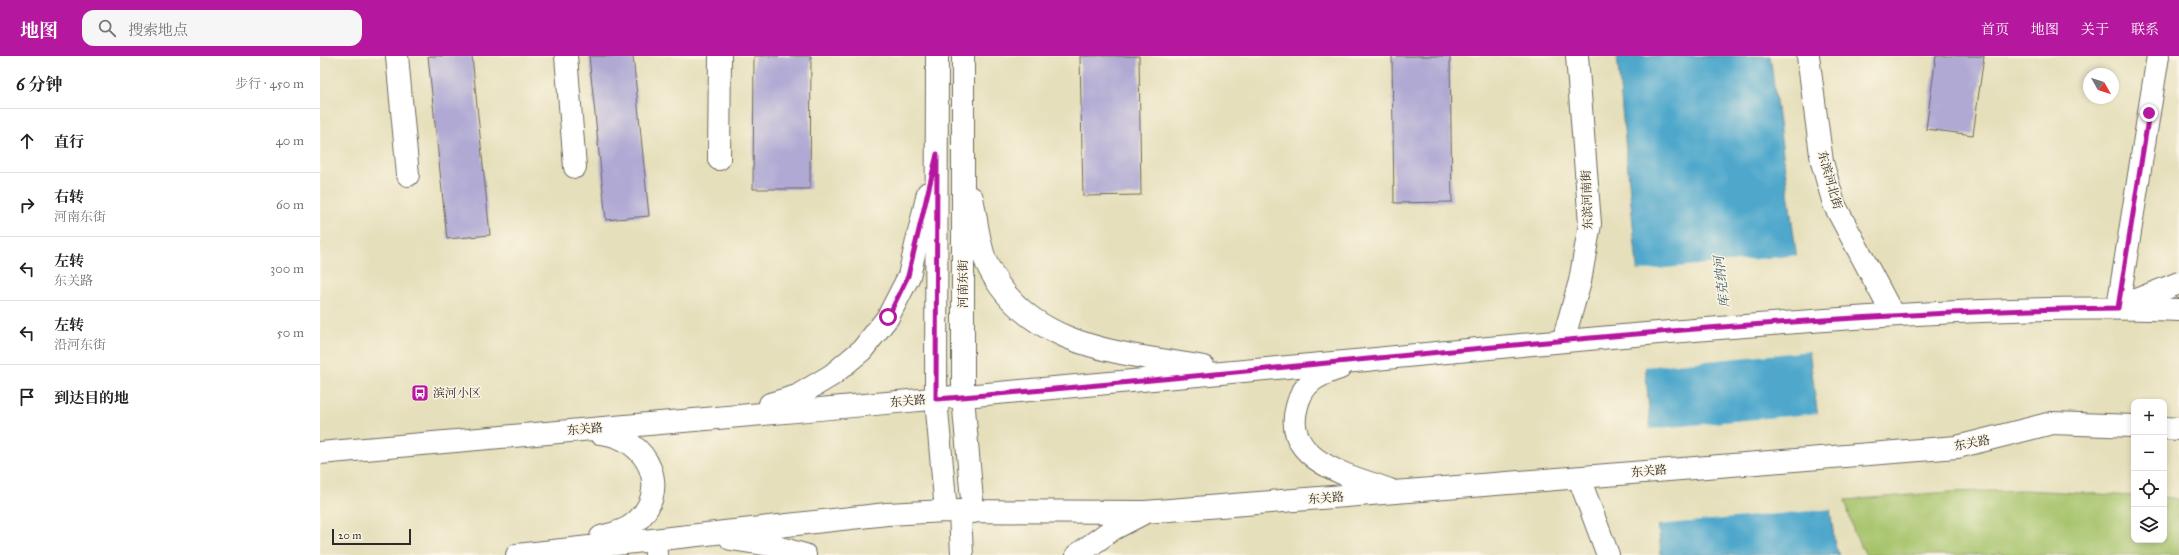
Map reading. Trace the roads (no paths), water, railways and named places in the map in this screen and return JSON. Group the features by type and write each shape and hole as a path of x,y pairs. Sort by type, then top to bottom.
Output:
{"main road":[{"path":"397,56 408,175"},
{"path":"566,56 574,167"},
{"path":"719,159 720,56"},
{"path":"937,56 936,399 960,512 962,555"},
{"name":"河南东街","path":"960,512 963,397 963,56"},
{"name":"东滨河南街","path":"1563,341 1580,281 1590,224 1577,56"},
{"name":"东滨河北街","path":"1808,56 1822,162 1834,204 1883,315"},
{"path":"2118,308 2158,56"},
{"path":"721,418 797,396 832,375 862,350 888,317 908,276 937,154"},
{"path":"963,156 986,263 1001,288 1026,315 1052,332 1090,347 1231,372"},
{"name":"东关路","path":"2118,308 2179,282"},
{"name":"东关路","path":"320,453 963,397 1592,338 1883,315 2011,309 2118,308 2179,310"},
{"path":"1370,359 1320,374 1307,384 1299,398 1295,413 1295,429 1300,443 1309,454 1320,463 1396,492"},
{"name":"东关路","path":"516,555 656,547 704,534 887,514 960,512 1145,512 1579,478 1623,473 1957,446 2052,423 2131,426"},
{"path":"2167,428 2179,429"},
{"path":"548,552 617,533 632,525 644,513 651,498 653,481 649,464 640,450 626,439 609,434 570,431"},
{"path":"1579,478 1608,555"},
{"path":"1077,555 1113,529 1145,512"},
{"path":"704,534 770,545 805,555"}],"water":[{"name":"库克纳河","path":"1617,56 1770,56 1835,546 1840,555 1661,555 1637,266"}],"place":[{"name":"滨河小区","path":"420,393"}]}
